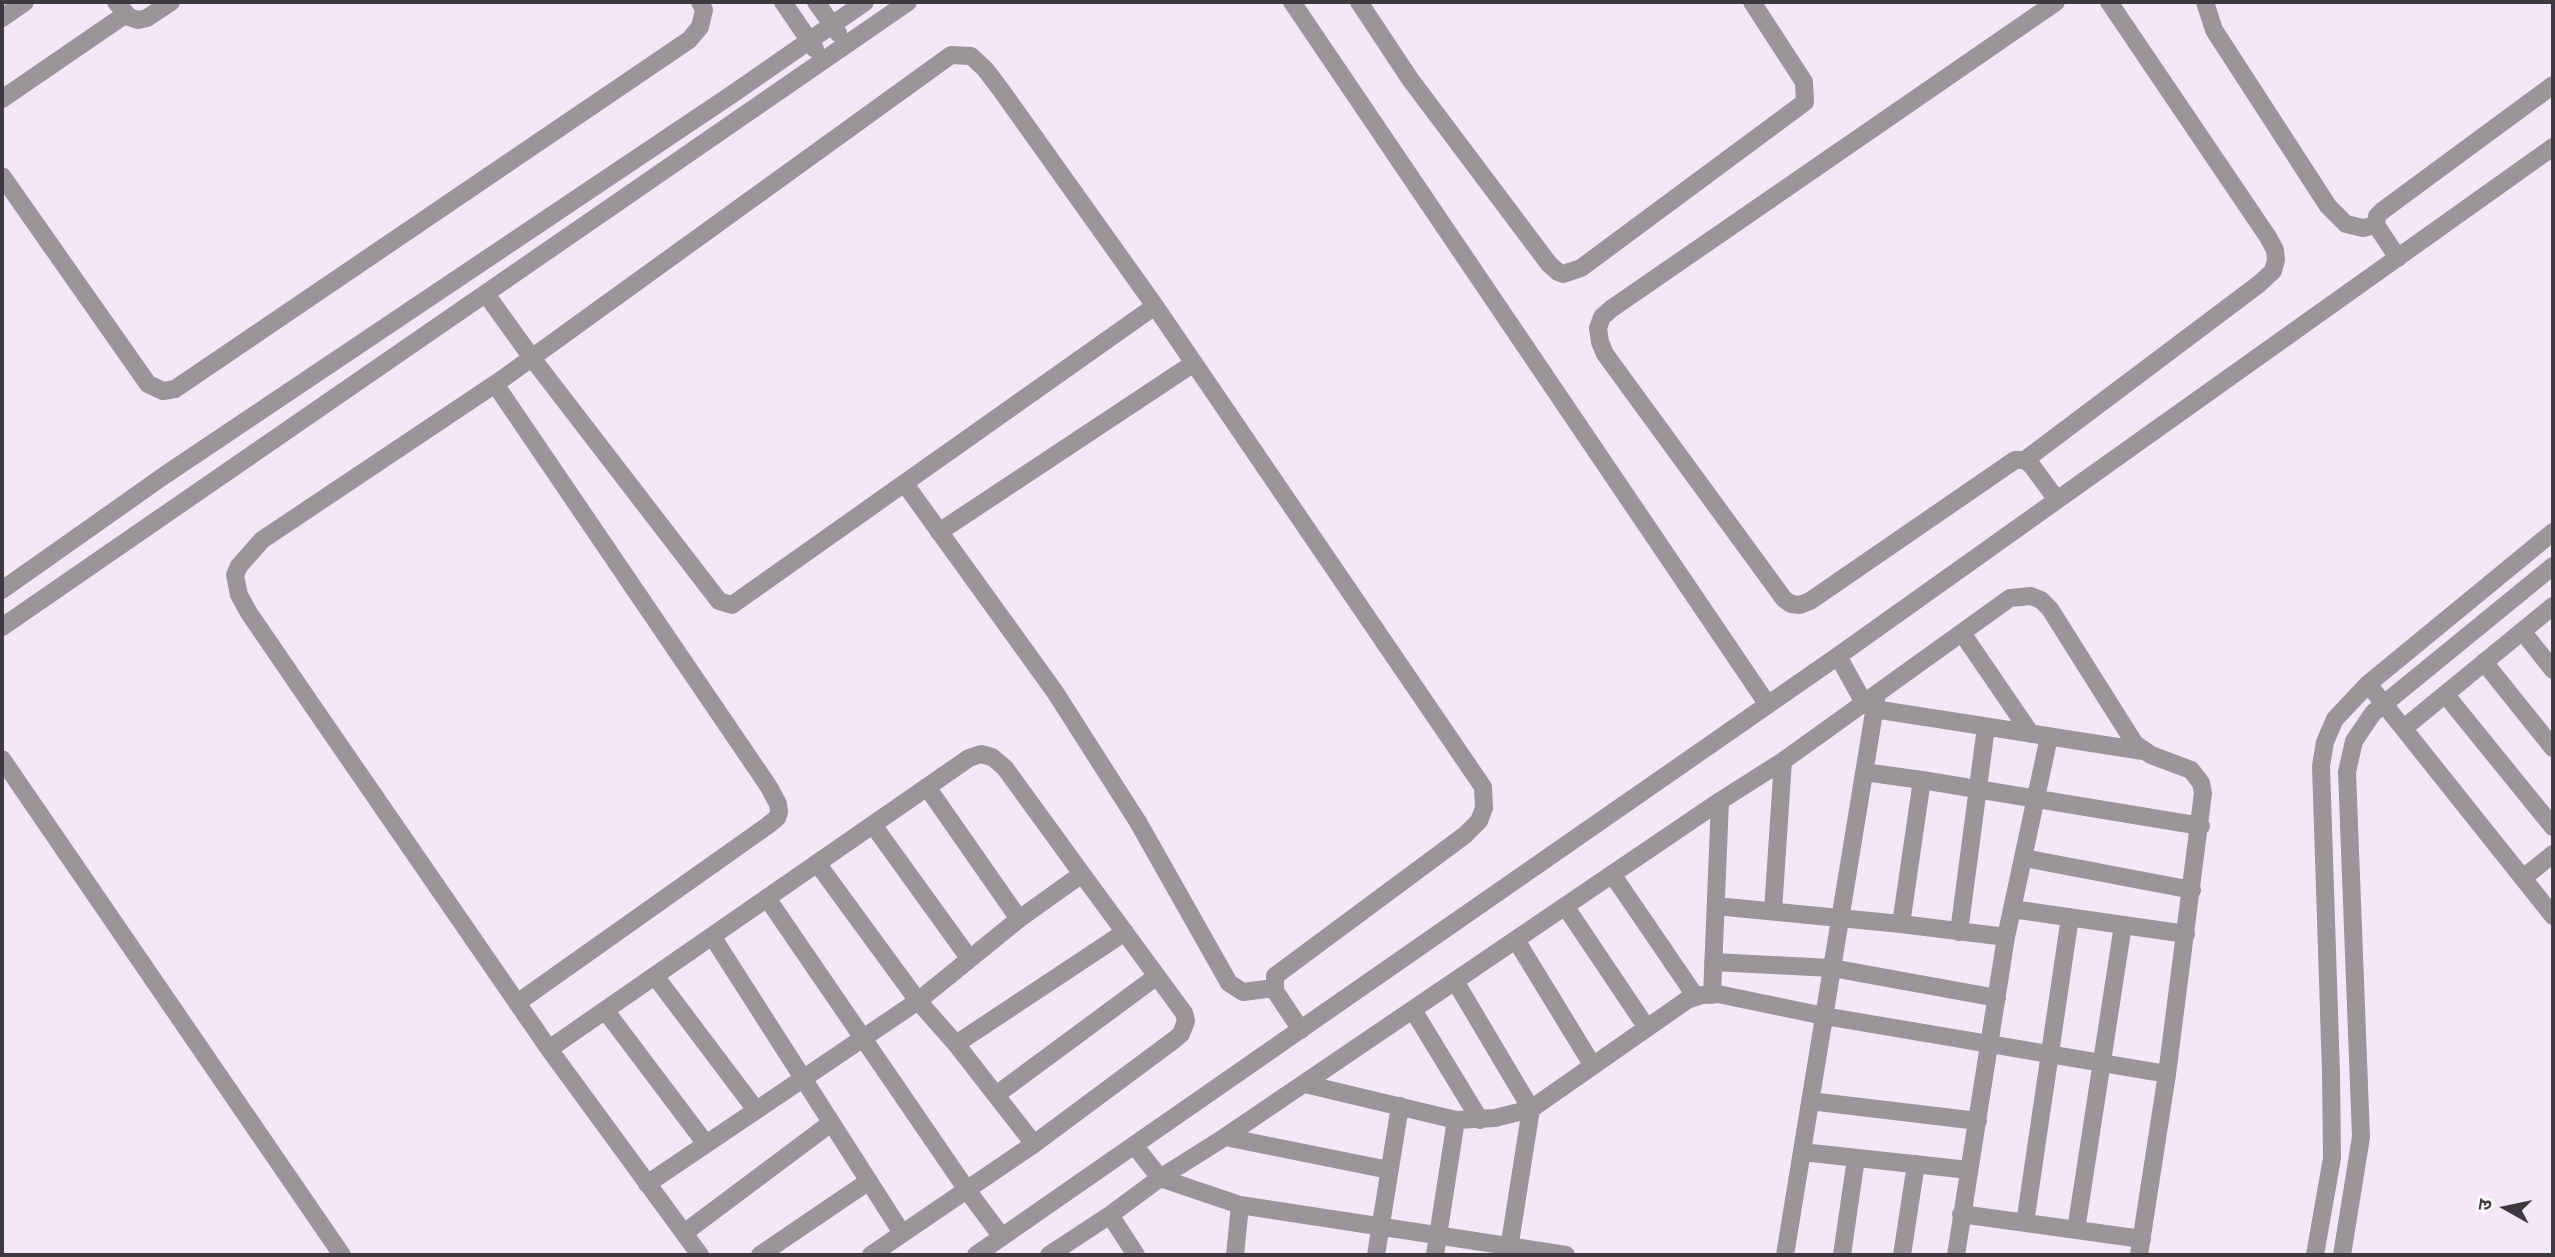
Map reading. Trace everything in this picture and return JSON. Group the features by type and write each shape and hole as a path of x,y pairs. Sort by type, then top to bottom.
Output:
{"street":[{"path":"2,18 25,2"},
{"path":"2,99 121,8 138,20 147,18 171,2"},
{"path":"2,176 148,384 163,391 175,389 689,40 700,27 704,10 700,2"},
{"path":"783,2 823,61"},
{"path":"816,2 846,45"},
{"path":"2,590 177,467 865,2"},
{"path":"2,627 908,2"},
{"path":"1292,2 1768,705"},
{"path":"1359,2 1410,79 1541,253 1563,274 1581,268 1805,102 1804,82 1752,2"},
{"path":"2056,2 1602,317 1598,328 1605,354 1784,599 1791,604 1800,605 1810,601 2015,460 2025,460 2273,271 2275,250 2268,237 2109,2"},
{"path":"2205,2 2214,30 2328,206 2346,224 2363,228 2376,225"},
{"path":"701,1255 549,1049 249,612 239,595 235,575 239,566 262,540 495,384 951,55 971,56 985,69 1155,306 1483,787 1484,808 1479,821 1465,835 1275,976 1274,988 1301,1030"},
{"path":"2398,258 2376,225 2377,216 2553,85"},
{"path":"976,1255 1838,656 2553,148"},
{"path":"486,294 531,358 724,604 732,605 1155,306"},
{"path":"939,531 1194,363"},
{"path":"495,384 769,787 779,812 777,818 767,826 517,1003"},
{"path":"2025,460 2057,500"},
{"path":"905,484 1062,703 1138,822 1229,983 1243,992 1274,988"},
{"path":"2315,1255 2332,1158 2321,766 2326,742 2334,719 2368,684 2553,532"},
{"path":"2342,1255 2361,1137 2347,772 2354,741 2373,713 2553,566"},
{"path":"1049,1255 1074,1249 1110,1215 1160,1178 1226,1138 1720,801 1872,702 2010,598 2031,596 2041,600 2050,609 2135,744 2160,760 2191,770 2196,776 2203,793 2201,826 2168,1074 2140,1247 2076,1230 1961,1214"},
{"path":"2404,728 2553,606"},
{"path":"2522,631 2553,670"},
{"path":"1956,1255 2006,937 2036,800 2040,735 1962,633"},
{"path":"1838,656 1872,702 1986,727 2143,751"},
{"path":"2484,662 2553,748"},
{"path":"2368,684 2553,916"},
{"path":"2445,694 2553,827"},
{"path":"1785,1255 1864,772 1872,702"},
{"path":"1959,932 1986,727"},
{"path":"549,1049 969,758 981,754 992,757 1004,768 1125,932 1184,1013 1186,1021 1181,1034 1034,1144 871,1255"},
{"path":"2,759 342,1255"},
{"path":"1773,911 1783,761"},
{"path":"1864,772 2201,826"},
{"path":"1901,924 1922,780"},
{"path":"927,787 1018,919"},
{"path":"1704,996 1713,962 1720,801"},
{"path":"873,825 969,958"},
{"path":"2523,878 2553,854"},
{"path":"2024,858 2192,890"},
{"path":"817,863 918,1001 956,1044 1034,1144"},
{"path":"648,1184 918,1001 1018,919 1082,874"},
{"path":"1612,874 1704,996"},
{"path":"767,898 1002,1237"},
{"path":"1565,906 1647,1028"},
{"path":"1716,906 2006,937"},
{"path":"2012,909 2186,934"},
{"path":"2025,1223 2070,917"},
{"path":"2076,1230 2123,925"},
{"path":"956,1044 1125,932"},
{"path":"712,936 902,1233"},
{"path":"1516,940 1592,1066"},
{"path":"1713,962 1832,968 1997,998"},
{"path":"655,976 756,1110"},
{"path":"996,1095 1157,976"},
{"path":"1455,981 1531,1108 1508,1251"},
{"path":"1305,1084 1456,1120 1480,1120 1531,1108 1647,1028 1704,996 2168,1074"},
{"path":"605,1010 706,1144"},
{"path":"1413,1010 1480,1120"},
{"path":"1810,1101 1978,1121"},
{"path":"1376,1255 1400,1106"},
{"path":"1435,1255 1456,1120"},
{"path":"684,1233 831,1123"},
{"path":"1226,1138 1389,1170"},
{"path":"1134,1145 1160,1178 1240,1205 1438,1236 1508,1251 1563,1255"},
{"path":"1802,1152 1969,1170"},
{"path":"1842,1255 1856,1158"},
{"path":"1902,1255 1916,1164"},
{"path":"760,1255 869,1181"},
{"path":"1235,1255 1240,1205"},
{"path":"1110,1215 1136,1255"}]}
